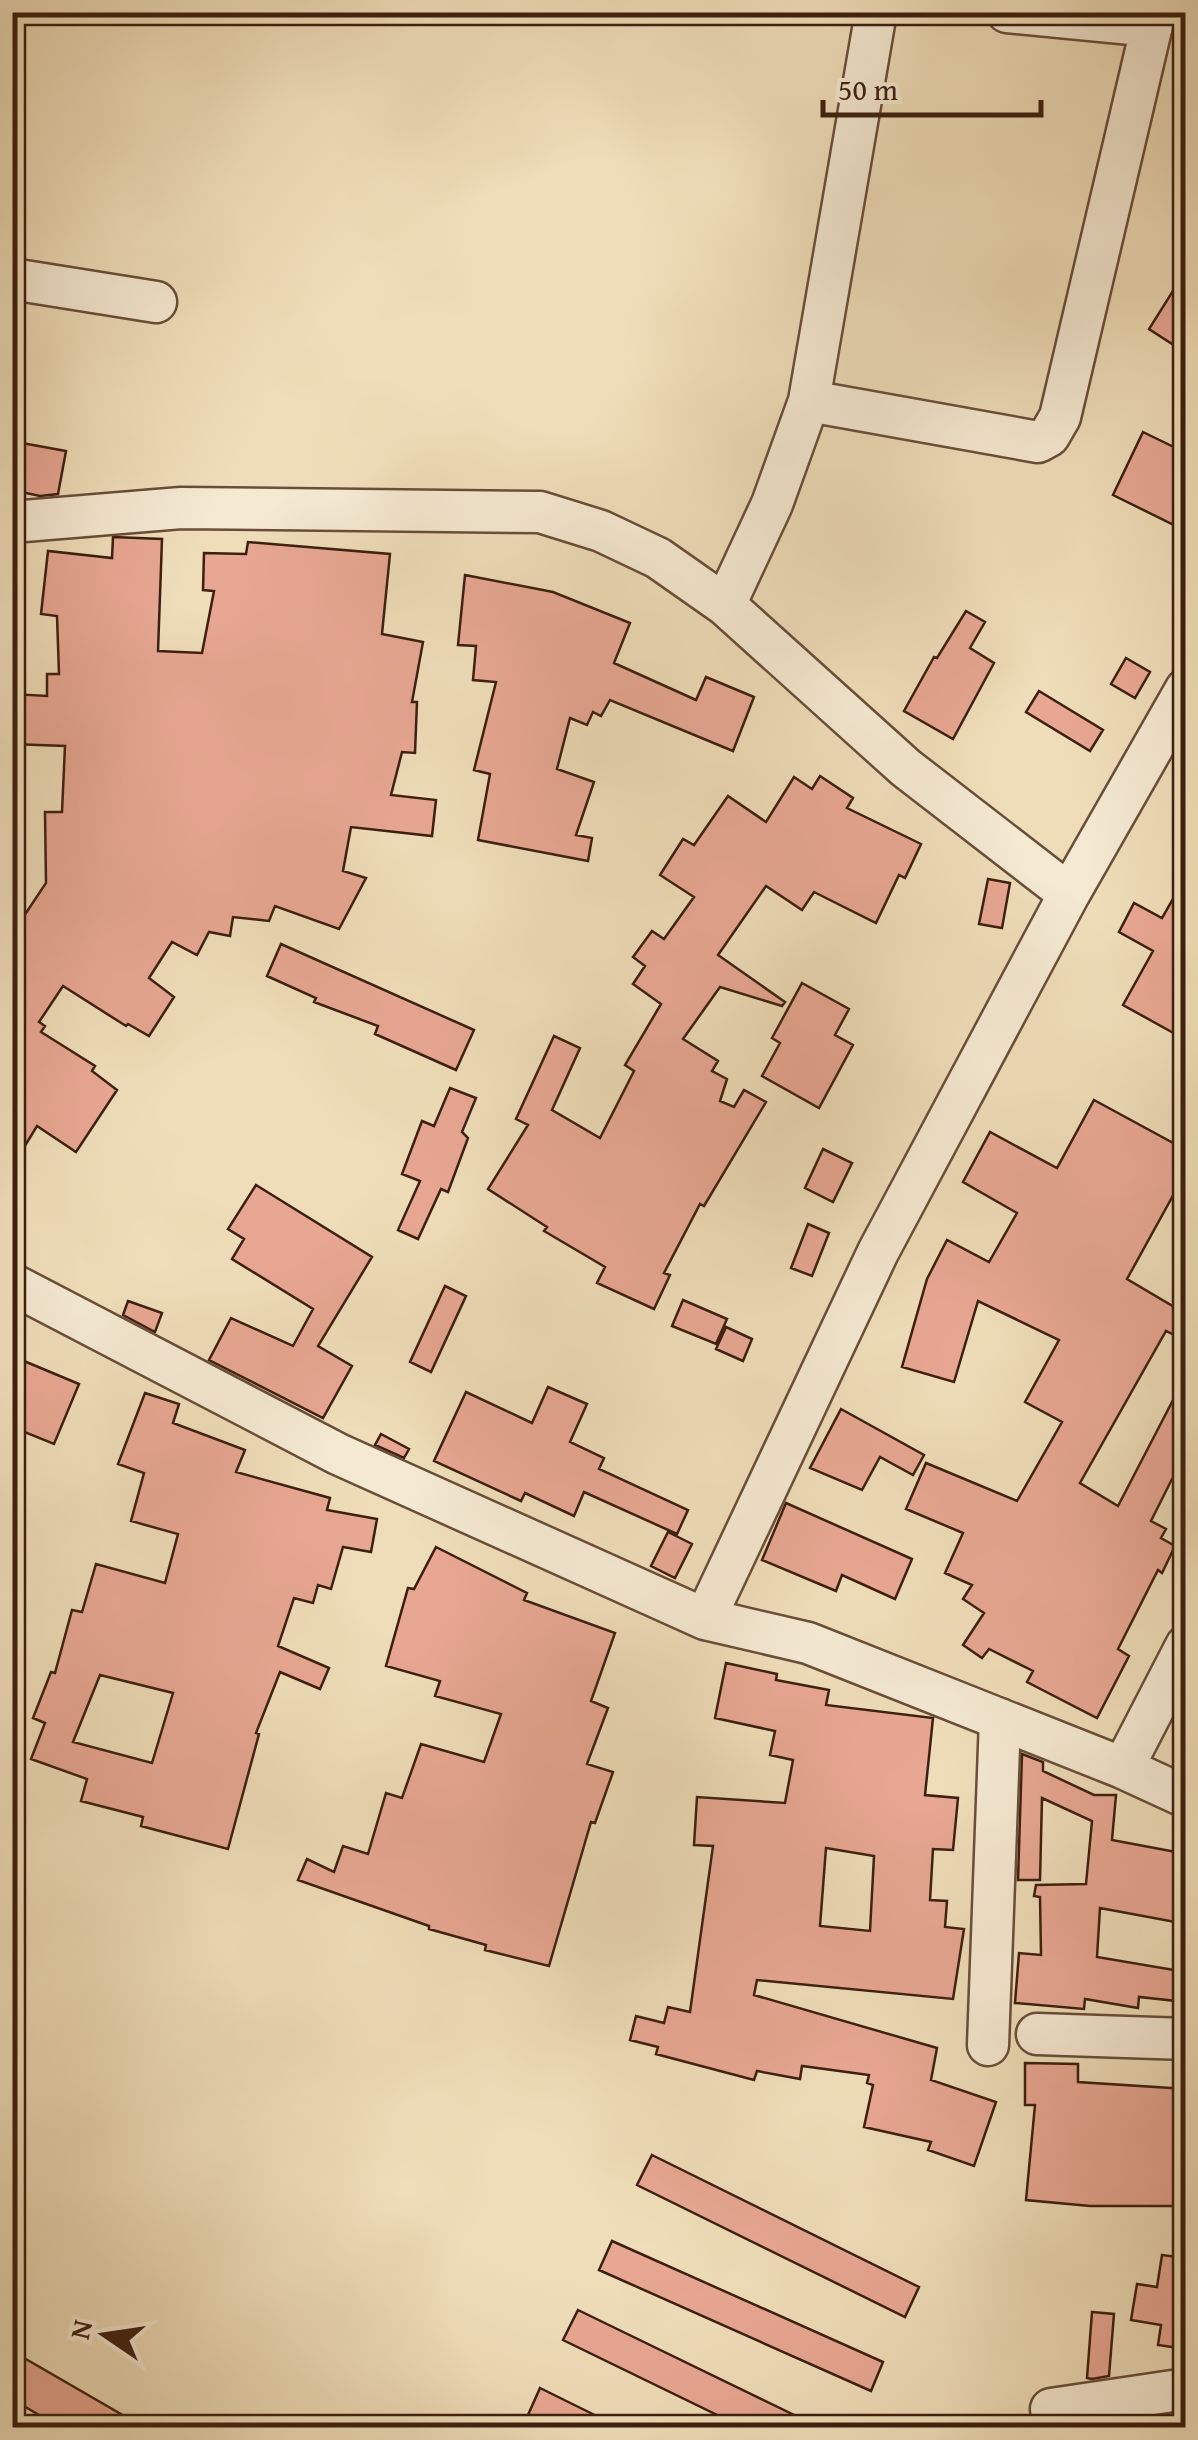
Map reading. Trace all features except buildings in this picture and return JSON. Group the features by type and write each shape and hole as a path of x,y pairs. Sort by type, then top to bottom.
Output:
{"street":[{"path":"725,606 772,504 809,401 876,12"},
{"path":"809,401 1038,442 1049,436 1060,417 1154,19 1007,12"},
{"path":"12,279 156,302"},
{"path":"12,522 181,508 540,512 601,531 658,558 725,606 906,768 1069,894"},
{"path":"706,1619 878,1252 1069,894 1186,690"},
{"path":"12,1284 338,1454 706,1619 808,1643 1123,1768 1186,1797"},
{"path":"1123,1768 1186,1646"},
{"path":"988,2045 1000,1719"},
{"path":"1038,2034 1186,2039"},
{"path":"1051,2409 1186,2389"}]}
